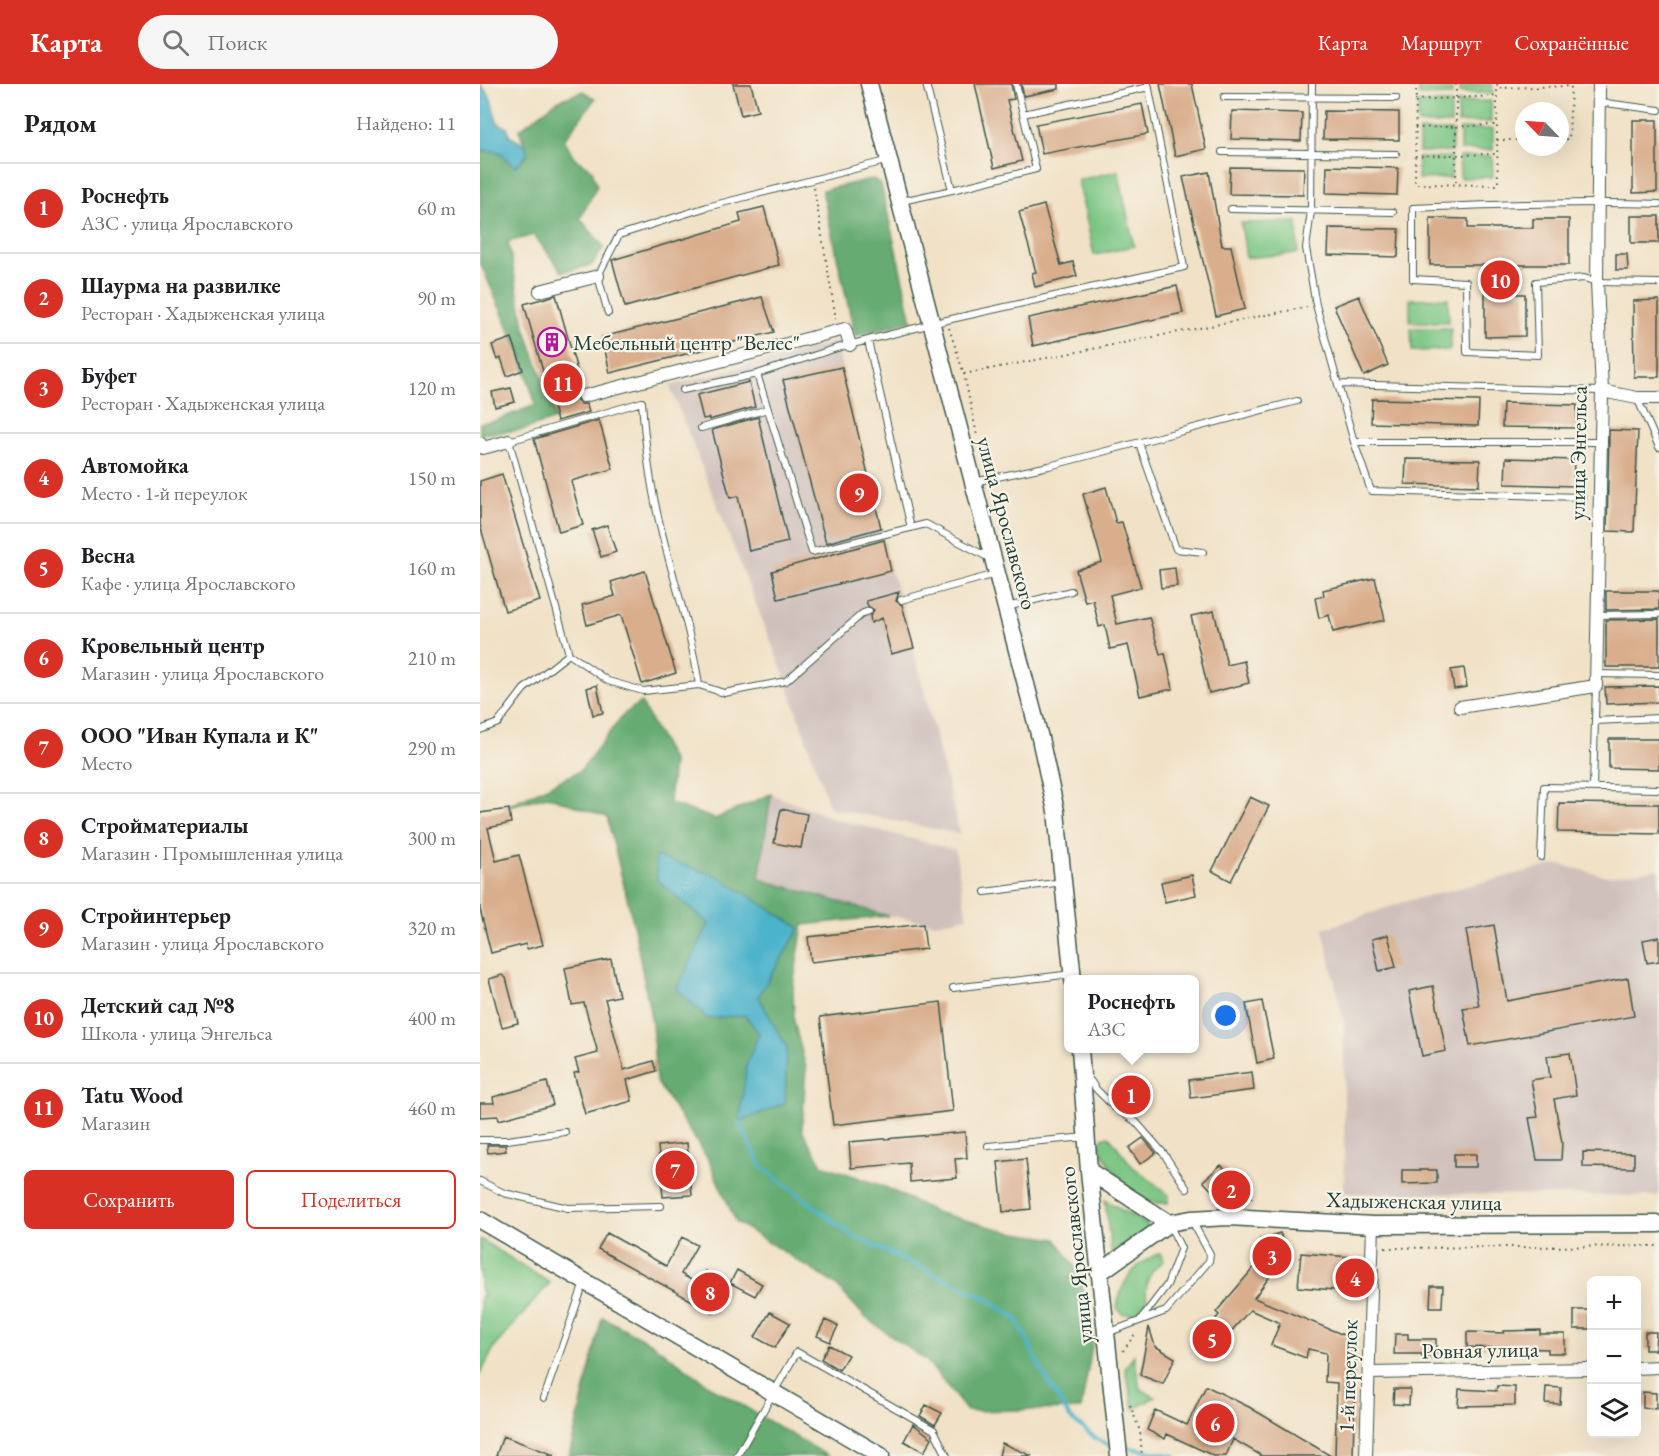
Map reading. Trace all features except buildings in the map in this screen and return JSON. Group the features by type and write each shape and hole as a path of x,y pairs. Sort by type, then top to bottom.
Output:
{"street":[{"name":"улица Ярославского","path":"869,84 996,567 1056,810 1073,975"},
{"name":"улица Энгельса","path":"1596,680 1595,615 1602,391 1597,282 1599,84"},
{"path":"540,291 598,276"},
{"path":"584,396 838,330 844,329 850,345"},
{"path":"1602,391 1637,398 1659,398"},
{"path":"480,443 483,448 508,441"},
{"path":"1460,707 1596,680"},
{"name":"улица Ярославского","path":"1080,1053 1089,1172 1119,1456"},
{"path":"1089,1172 1169,1224"},
{"name":"Хадыженская улица","path":"1099,1273 1169,1224 1191,1219 1228,1217 1373,1225 1659,1224"},
{"path":"480,1220 881,1456"},
{"name":"1-й переулок","path":"1366,1456 1373,1225"},
{"path":"1641,1368 1659,1367"},
{"name":"Ровная улица","path":"1370,1373 1587,1369"}],"lane":[{"path":"926,84 952,190"},
{"path":"900,201 1036,169 1016,84"},
{"path":"1312,84 1311,211 1306,248 1316,305 1354,442 1371,491 1582,497"},
{"path":"683,390 757,374 850,345 932,324 1184,267 1148,85 1023,114"},
{"path":"1224,97 1396,98"},
{"path":"1598,102 1659,110"},
{"path":"1222,152 1396,154"},
{"path":"608,313 598,276 619,235 707,207 889,160"},
{"path":"1659,204 1597,202 1583,205 1547,203 1413,208 1413,279 1466,282 1467,352 1538,355 1536,282 1584,278 1597,282 1659,283"},
{"path":"1231,209 1393,212"},
{"path":"868,341 911,528"},
{"path":"757,374 812,552 926,524 996,567"},
{"path":"1338,384 1602,391"},
{"path":"1637,398 1659,447"},
{"path":"973,482 1050,466 1297,401"},
{"path":"699,685 692,642 660,524 646,448 642,402 508,441 569,654 608,681 643,691 699,685 724,693 786,681 863,613 869,611"},
{"path":"701,428 768,409"},
{"path":"1354,442 1600,442"},
{"path":"1139,443 1176,549 1203,552"},
{"path":"901,600 996,567"},
{"path":"1006,608 1071,591"},
{"path":"1595,615 1659,614"},
{"path":"480,730 498,723 524,689 569,654"},
{"path":"1593,788 1596,680 1659,675"},
{"path":"1594,721 1659,717"},
{"path":"1541,857 1544,788 1659,789"},
{"path":"985,892 1064,882"},
{"path":"953,988 1064,978"},
{"path":"1082,1068 1096,1089 1115,1108 1136,1122 1164,1154 1187,1189"},
{"path":"480,1140 507,1140 565,1132"},
{"path":"988,1146 1086,1137"},
{"path":"480,1181 504,1193 568,1208 661,1206"},
{"path":"1107,1333 1166,1311 1209,1261 1210,1254 1191,1219"},
{"path":"1140,1320 1167,1285 1181,1248 1169,1224"},
{"path":"544,1398 585,1280"},
{"path":"736,1456 797,1352 934,1430 947,1456"}],"path":[{"path":"1416,84 1415,184 1498,185 1497,86 1571,86 1569,140"},
{"path":"1456,84 1456,184"},
{"path":"1415,100 1497,96"},
{"path":"1415,128 1497,125"},
{"path":"1497,140 1515,140"},
{"path":"1415,156 1497,154"},
{"path":"812,180 838,330"},
{"path":"964,374 1316,305"},
{"path":"1382,1248 1659,1246"},
{"path":"1119,1357 1133,1339 1140,1320"},
{"path":"1128,1398 1140,1431 1142,1456"}],"shaded area":[{"path":"836,342 891,571 901,600 960,834 830,808 784,675 670,386"},
{"path":"771,794 832,818 955,850 967,917 936,923 888,916 759,879"},
{"path":"1557,864 1607,876 1659,869 1659,1196 1344,1193 1344,1023 1323,929 1407,901"}],"green space":[{"path":"1419,84 1451,84 1452,95 1419,96"},
{"path":"1460,84 1492,84 1493,93 1460,93"},
{"path":"583,91 595,99 564,140 574,157 592,170 597,186 580,219 604,247 592,265 562,272 534,235 508,242 524,324 556,419 522,430 480,434 480,423 494,421 536,405 519,352 480,262 480,150 500,152 515,167 528,153 519,130 557,101"},
{"path":"1491,101 1491,122 1458,123 1458,102"},
{"path":"1418,103 1451,103 1451,124 1418,124"},
{"path":"1460,129 1493,129 1493,150 1460,150"},
{"path":"1419,131 1452,131 1452,152 1419,152"},
{"path":"1492,156 1493,177 1460,178 1459,157"},
{"path":"1451,157 1451,178 1418,179 1418,158"},
{"path":"1118,171 1134,246 1094,255 1078,180"},
{"path":"873,179 881,184 912,321 855,336 822,190"},
{"path":"1297,222 1298,253 1246,258 1241,223"},
{"path":"1448,298 1449,322 1410,322 1410,299"},
{"path":"1411,328 1451,328 1450,350 1412,351"},
{"path":"641,702 673,762 669,803 715,819 771,794 759,879 888,916 803,925 793,986 794,1022 806,1068 802,1130 822,1165 883,1186 935,1212 1010,1232 1056,1239 1080,1274 1093,1340 1081,1409 967,1411 927,1361 866,1318 835,1284 736,1222 708,1159 656,1081 652,1023 633,922 607,817 547,796 505,807 580,771 624,714"},
{"path":"1109,1136 1132,1166 1169,1195 1168,1203 1157,1203 1137,1194 1119,1177 1100,1147 1102,1138"},
{"path":"1105,1200 1148,1225 1148,1230 1111,1252"},
{"path":"480,1239 550,1283 495,1346 480,1375 480,1296 484,1297 480,1288"},
{"path":"1160,1253 1164,1261 1149,1278 1146,1288 1147,1300 1137,1313 1123,1314 1117,1308 1122,1289 1130,1274 1143,1262"},
{"path":"602,1317 651,1343 713,1388 828,1456 569,1456"},
{"path":"1134,1355 1140,1389 1155,1397 1134,1409 1125,1369"}],"water":[{"path":"480,84 490,96 497,122 508,129 509,136 525,145 528,153 515,167 500,152 480,150"},
{"path":"655,856 717,876 800,928 758,996 787,1048 785,1103 739,1122 747,1063 759,1033 745,1015 708,1019 677,989 709,924 657,880"}],"waterway":[{"path":"739,1122 761,1166 853,1236 986,1298 1017,1319 1040,1368 1070,1418 1098,1440 1111,1445"},
{"path":"1125,1447 1174,1456"}],"place":[{"name":"Детский сад №8","path":"1500,280"},
{"name":"Мебельный центр \"Велес\"","path":"552,342"},
{"name":"Tatu Wood","path":"563,383"},
{"name":"Стройинтерьер","path":"859,493"},
{"name":"Роснефть","path":"1131,1095"},
{"name":"ООО \"Иван Купала и К\"","path":"675,1170"},
{"name":"Шаурма на развилке","path":"1231,1190"},
{"name":"Буфет","path":"1272,1256"},
{"name":"Автомойка","path":"1355,1278"},
{"name":"Стройматериалы","path":"710,1292"},
{"name":"Весна","path":"1212,1339"},
{"name":"Кровельный центр","path":"1215,1423"}]}
